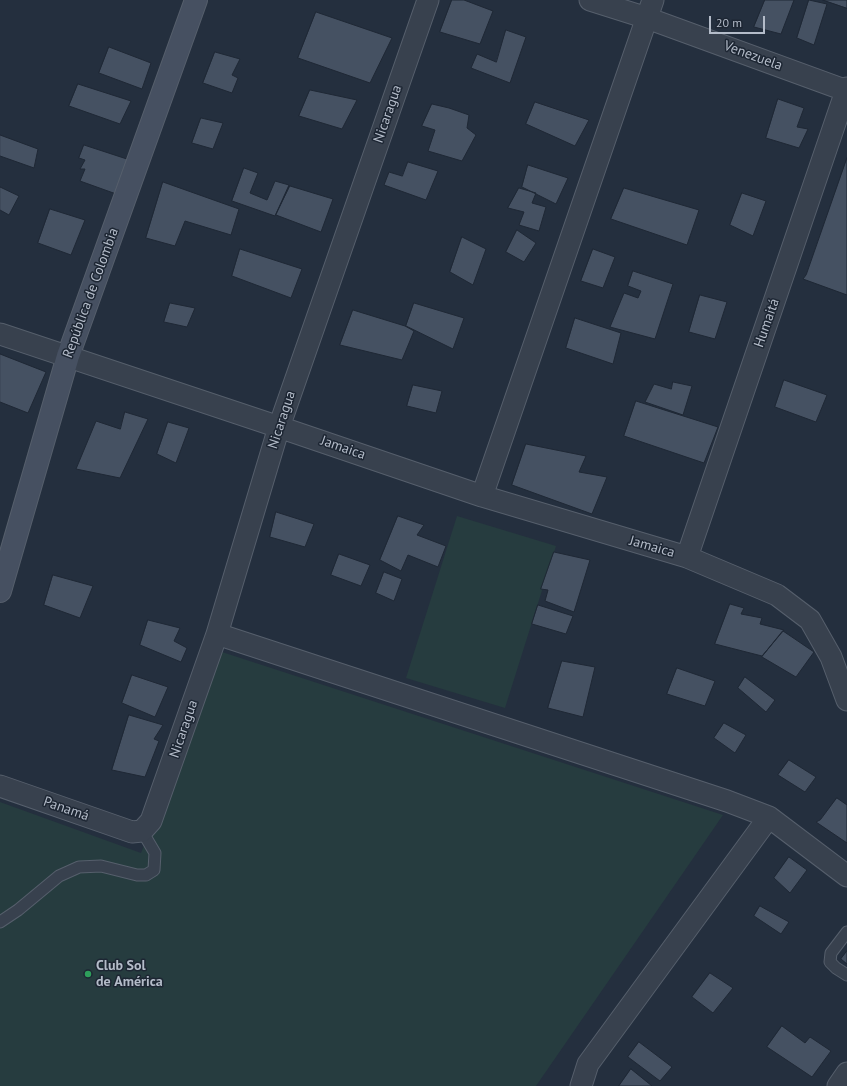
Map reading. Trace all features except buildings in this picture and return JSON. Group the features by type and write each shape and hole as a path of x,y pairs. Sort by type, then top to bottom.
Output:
{"street":[{"name":"República de Colombia","path":"0,592 68,356 196,0"},
{"name":"Nicaragua","path":"137,832 151,821 217,634 279,426 428,0"},
{"name":"Venezuela","path":"590,0 650,9 847,90"},
{"path":"482,496 650,9"},
{"name":"Humaitá","path":"687,557 847,90"},
{"name":"Jamaica","path":"0,334 279,426 482,496 687,557 777,595 810,620 831,656 847,700"},
{"path":"217,634 728,801 769,817 847,876"},
{"name":"Panamá","path":"0,786 137,832"},
{"path":"580,1086 588,1064 769,817"},
{"path":"838,1086 847,1073"}],"lane":[{"path":"0,922 18,910 59,876 79,867 101,866 136,875 146,875 154,870 155,853 137,832"},
{"path":"847,932 832,953 830,962 847,975"}],"green space":[{"path":"457,516 556,546 505,708 406,678"},
{"path":"222,652 723,815 536,1086 0,1086 0,802 141,853"}],"place":[{"name":"Club Sol de América","path":"88,974"}]}
